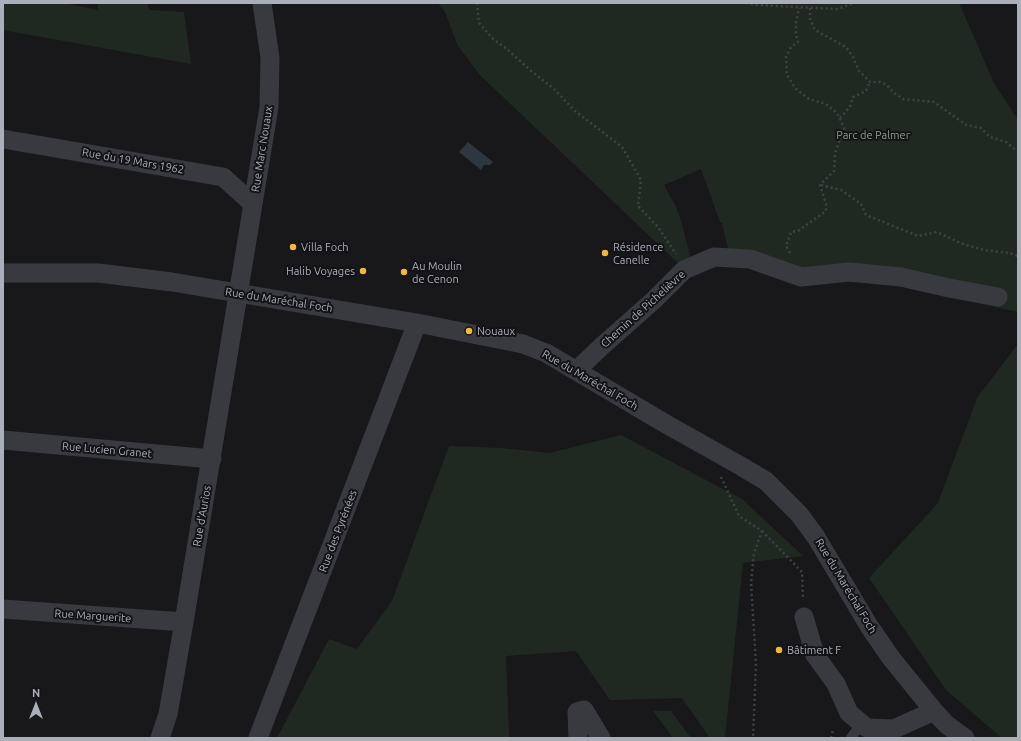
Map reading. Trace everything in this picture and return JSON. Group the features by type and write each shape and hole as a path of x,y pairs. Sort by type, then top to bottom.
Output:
{"street":[{"name":"Rue Marc Nouaux","path":"239,294 269,107 270,58 262,3"},
{"name":"Rue du 19 Mars 1962","path":"3,139 223,177 253,204"},
{"name":"Chemin de Pichelièvre","path":"577,370 654,300 684,270 714,257 750,259 801,277 849,272 901,277 998,297"},
{"name":"Rue du Maréchal Foch","path":"3,273 98,273 172,282 417,323 523,344 546,353 766,481 799,514 816,537 869,626 891,658 934,711 947,725 964,738"},
{"name":"Rue d'Aurios","path":"160,738 168,714 239,294"},
{"name":"Rue des Pyrénées","path":"258,738 417,323"},
{"name":"Rue Lucien Granet","path":"3,440 212,459"},
{"name":"Rue Marguerite","path":"3,609 184,622"},
{"path":"804,617 815,655 836,684 857,731 868,728 894,728 934,711"},
{"path":"578,738 577,712 584,710 601,738"}],"path":[{"path":"477,3 479,23 492,38 555,90 575,111 622,147 641,180 638,206 658,227 676,253 684,270"},
{"path":"746,3 799,8 838,9 853,3"},
{"path":"799,8 796,23 796,35 798,42 791,46 786,57 787,75 796,89 809,99 826,104 837,113 845,130 839,141 835,154 834,171 820,185"},
{"path":"810,8 810,19 815,30 846,47 854,57 859,71 870,82 880,82 887,85 894,93 903,99 934,102 966,125 981,128 990,137 1006,142 1018,152"},
{"path":"840,118 850,107 853,97 866,91 870,82"},
{"path":"820,185 841,190 861,204 866,215 918,236 938,232 960,243 984,250 1009,253 1018,256"},
{"path":"801,277 786,246 791,232 798,231 826,211 826,204 820,185"},
{"path":"714,450 714,461 740,516 762,531 802,572 804,617"},
{"path":"753,738 756,663 750,583 754,553 762,531"},
{"path":"831,738 833,730"}],"green space":[{"path":"3,3 64,3 98,10 98,3 147,3 150,10 184,12 191,64 3,30"},
{"name":"Parc de Palmer","path":"438,3 959,3 994,83 1018,120 1018,312 885,283 799,269 729,252 722,223 720,222 701,169 664,185 676,207 691,259 680,265 480,75 458,46 445,12"},
{"path":"1018,344 1018,738 1002,738 946,690 869,578 938,503 977,398"},
{"path":"621,435 742,499 803,556 743,563 725,738 710,738 682,698 610,700 576,651 506,656 509,738 277,738 329,639 357,649 392,601 449,446 501,448 550,453"},
{"path":"653,711 671,711 691,738 673,738"}],"shaded area":[{"path":"468,142 493,162 490,165 484,165 481,170 459,152"}],"place":[{"name":"Villa Foch","path":"293,247"},
{"name":"Résidence Canelle","path":"605,253"},
{"name":"Halib Voyages","path":"363,271"},
{"name":"Au Moulin de Cenon","path":"404,272"},
{"name":"Nouaux","path":"469,331"},
{"name":"Bâtiment F","path":"779,650"}]}
